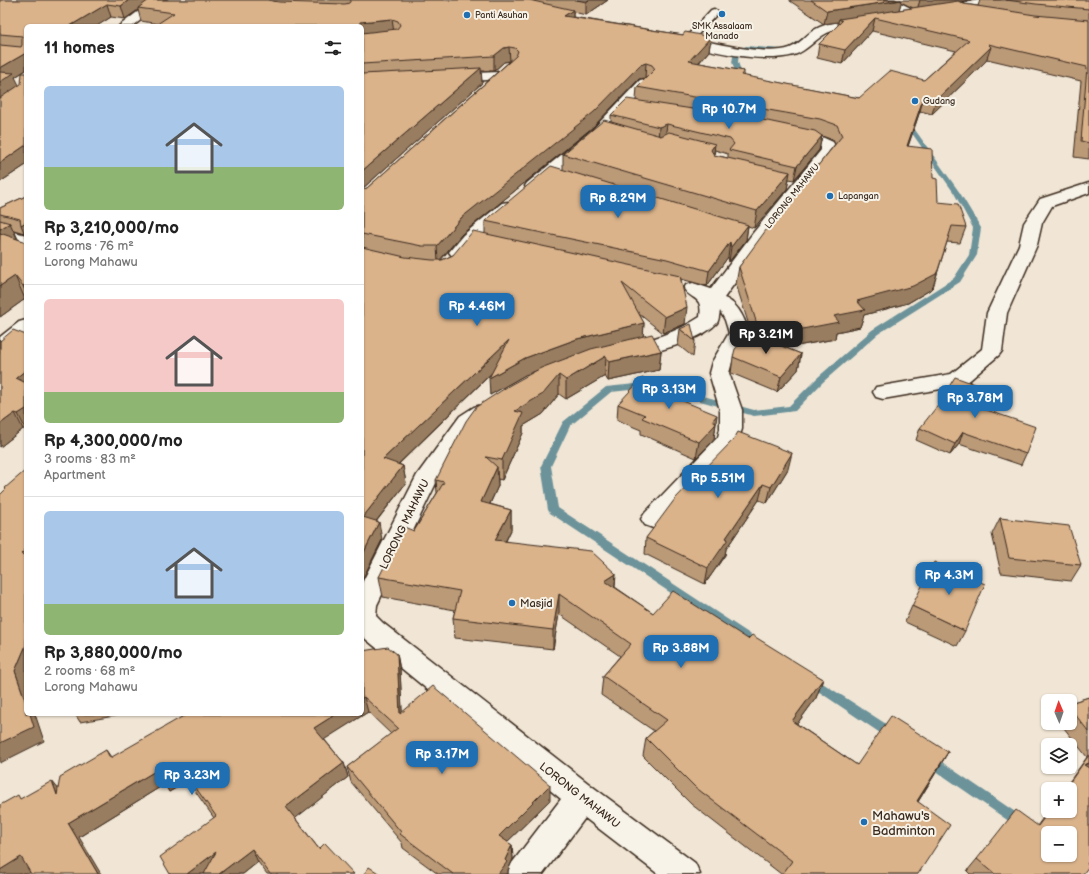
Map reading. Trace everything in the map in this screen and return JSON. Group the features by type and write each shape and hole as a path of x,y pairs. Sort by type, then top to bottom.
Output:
{"main road":[{"path":"128,24 161,0"},
{"path":"886,0 916,16"},
{"path":"893,19 953,10 988,1"},
{"path":"953,10 981,16"},
{"path":"672,38 749,52 788,53 800,50 820,32 828,29 877,21"},
{"path":"481,92 510,66"},
{"path":"439,79 499,76"},
{"path":"450,263 469,240 521,196 556,175 599,130 631,107 645,83"},
{"name":"LORONG MAHAWU","path":"694,292 711,296 716,295 752,235 800,187 829,150 828,145 817,140 778,132"},
{"path":"882,392 957,380 992,351 997,313 1028,245 1033,223 1046,203 1089,188"},
{"path":"0,233 24,239"},
{"path":"469,240 492,244"},
{"path":"611,356 660,344 701,326 709,320 710,305 694,292"},
{"path":"653,519 728,441 732,432 733,425 719,370 737,338 739,333 738,328 731,310 728,307 694,292"},
{"path":"0,347 24,328"},
{"name":"LORONG MAHAWU","path":"364,605 428,475 468,421 503,398"},
{"name":"LORONG MAHAWU","path":"364,621 374,631 582,797 684,874"},
{"path":"523,874 582,797"}],"lane":[{"path":"687,41 714,12"},
{"path":"599,130 614,135"},
{"path":"784,183 800,187"}],"building":[{"path":"0,0 129,0 121,6 107,4 73,24 24,24 24,54 0,68 0,45 21,47 22,36 0,34"},
{"path":"149,0 267,0 279,2 345,4 349,3 351,0 529,0 573,10 564,16 683,35 685,32 711,37 689,61 744,71 741,75 859,98 890,71 924,80 969,40 875,18 845,50 819,44 842,21 839,19 958,1 964,4 1035,15 1089,20 1089,143 1081,141 1087,67 988,44 991,47 936,100 924,96 907,146 932,149 933,178 937,179 938,202 958,204 966,227 952,226 936,274 913,286 857,301 865,310 834,316 839,322 761,337 739,267 769,226 842,136 837,125 820,119 637,87 655,69 652,65 646,63 640,65 594,112 461,218 437,246 422,246 364,234 364,189 516,56 518,51 515,48 504,48 494,56 364,64 364,33 397,29 400,25 398,21 392,19 360,22 360,24 157,24 174,13 138,8"},
{"path":"577,0 589,0 586,2"},
{"path":"811,0 901,0 827,11"},
{"path":"1006,0 1089,0 1089,9 1036,4"},
{"path":"481,68 364,169 364,74"},
{"path":"0,72 14,73 0,82"},
{"path":"22,73 24,73 24,146 0,163 0,98 21,84"},
{"path":"627,99 758,119 815,131 822,136 797,166 729,150 734,144 730,139 667,124 659,127 611,115"},
{"path":"604,120 661,136 669,132 715,144 711,150 714,155 790,172 757,211 563,154"},
{"path":"551,166 748,225 731,247 730,242 709,271 667,259 485,221"},
{"path":"24,197 24,223 21,225 20,219 0,214 0,208"},
{"path":"0,220 10,223 0,229"},
{"path":"473,231 680,276 687,307 665,317 622,283 644,323 577,339 525,358 489,378 509,340 383,459 403,466 364,516 364,247 405,257 432,260 442,260 453,255"},
{"path":"0,233 24,241 24,285 15,276 0,286"},
{"path":"691,324 695,341 680,329"},
{"path":"13,330 24,334 24,372 16,378 24,382 24,410 18,414 15,413 0,424 0,341"},
{"path":"652,334 661,351 609,362 606,356 566,380 559,375 543,394 515,411 523,413 502,460 486,457 497,467 481,502 511,510 495,540 591,551 616,574 605,581 653,613 673,591 748,639 752,635 823,679 792,721 857,765 891,716 948,752 917,801 950,825 918,874 786,874 784,872 792,861 695,787 646,738 667,720 603,676 631,644 559,594 553,630 453,618 460,591 379,577 404,527 414,531 444,482 436,480 466,421 476,407 510,385 541,368 591,349"},
{"path":"751,334 801,354 781,377 733,357 735,349"},
{"path":"955,377 988,389 978,407 1036,427 1026,454 963,432 955,444 920,428 935,409"},
{"path":"642,378 674,392 671,396 717,415 712,421 716,423 715,425 699,442 642,418 645,415 618,404"},
{"path":"738,432 792,453 771,487 763,484 726,538 728,539 708,568 646,538 675,499 696,477 700,479 698,476 734,439"},
{"path":"24,472 24,551 21,554 24,555 24,650 15,671 24,697 24,716 31,716 34,727 0,743 0,495 6,489 5,488"},
{"path":"364,517 379,522 364,552"},
{"path":"1000,518 1069,526 1081,565 1009,558"},
{"path":"934,562 985,584 965,631 912,606"},
{"path":"388,647 397,654 400,714 433,686 550,785 499,836 512,845 505,860 507,862 498,874 453,874 400,834 401,832 347,767 398,728 364,697 364,651"},
{"path":"1089,697 1089,732 1077,717 1077,701"},
{"path":"184,716 333,716 314,728 344,763 286,807 319,849 325,843 354,874 270,874 252,849 219,874 204,874 216,852 187,874 170,874 160,857 216,816 180,766 161,778 157,770 68,823 98,874 31,874 21,857 0,870 0,805 18,795 20,799 52,781 57,795 60,777 106,750 110,758"},
{"path":"1089,755 1089,763 1084,765 1089,768 1089,861 1087,864 1089,866 1083,874 995,874 977,859 1016,810 1038,826 1044,818 1077,818 1077,782 1070,782"},
{"path":"369,867 380,874 364,874"}],"waterway":[{"path":"735,79 739,74 735,62 736,53 746,48 782,51 792,48 809,35"},
{"path":"660,387 754,413 792,409 820,380 875,332 957,280 973,255 977,228 957,193 911,128 904,125"},
{"path":"645,386 609,389 566,424 546,466 553,510 758,645"},
{"path":"810,680 893,735"},
{"path":"930,760 1020,822"}],"place":[{"name":"SMK Assalaam Manado","path":"722,14"},
{"name":"Panti Asuhan","path":"467,15"},
{"name":"Gudang","path":"915,101"},
{"name":"Lapangan","path":"830,196"},
{"name":"Masjid","path":"512,603"},
{"name":"Mahawu's Badminton","path":"864,822"}]}
